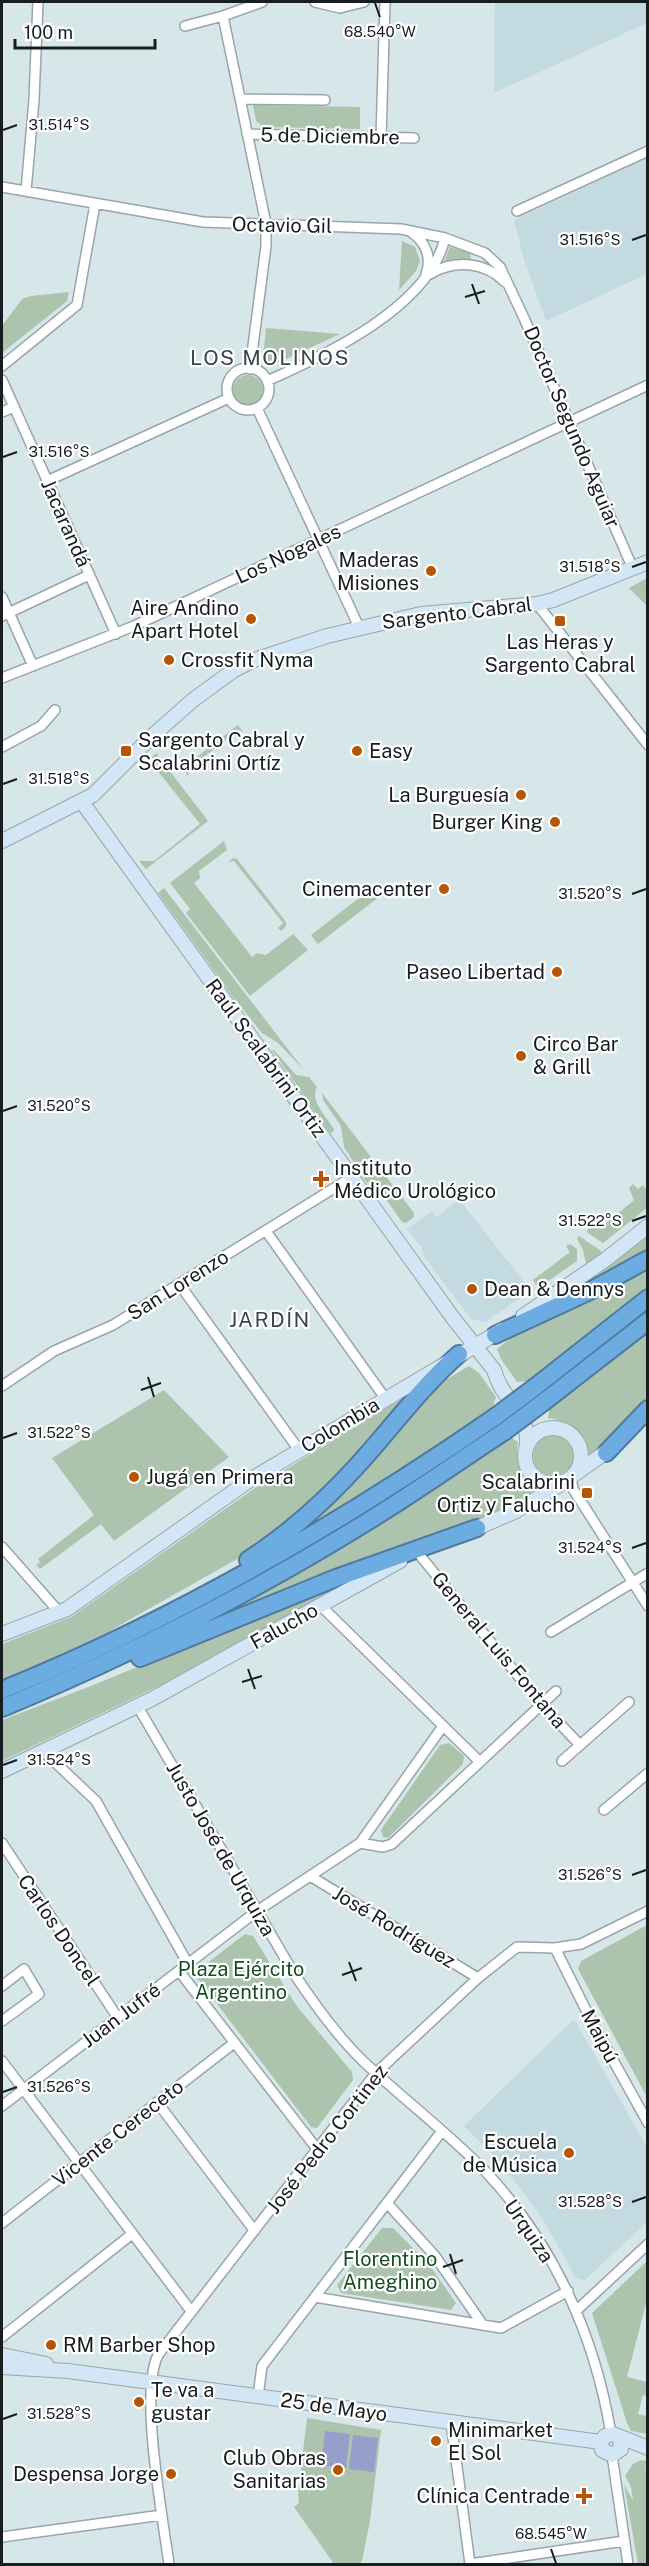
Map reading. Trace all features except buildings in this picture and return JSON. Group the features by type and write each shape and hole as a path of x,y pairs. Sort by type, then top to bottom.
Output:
{"highway":[{"path":"495,1335 590,1292 648,1259"},
{"path":"2,1709 137,1648 247,1592 382,1513 500,1424 535,1387 648,1298"},
{"path":"2,1690 97,1648 176,1609 331,1524 500,1424 546,1401 648,1321"},
{"path":"176,1609 265,1549 311,1512 357,1466 418,1394 459,1354"},
{"path":"606,1453 648,1409"},
{"path":"2,1709 107,1671 353,1571 477,1528"}],"street":[{"path":"26,191 34,100 38,2"},
{"path":"185,26 262,2"},
{"path":"315,2 340,8 364,2"},
{"path":"381,138 385,2"},
{"path":"223,16 266,224 266,246 250,369"},
{"path":"240,99 325,100"},
{"name":"5 de Diciembre","path":"247,134 414,138"},
{"path":"517,211 648,151"},
{"name":"Octavio Gil","path":"2,187 203,222 401,229 445,238 485,253 500,267 525,318"},
{"path":"2,366 77,305 95,204"},
{"path":"401,229 417,236 426,249 429,261 423,279"},
{"path":"267,381 324,355 354,338 384,316 423,279 438,260 445,238"},
{"path":"423,279 443,268 467,264 486,269 508,285"},
{"name":"Doctor Segundo Aguiar","path":"525,318 633,569"},
{"path":"250,369 259,372 267,381 267,397 256,408 250,410 239,408 229,398 226,390 229,379 237,371 250,369"},
{"name":"Jacarandá","path":"2,380 116,634"},
{"name":"Los Nogales","path":"2,678 116,634 648,385"},
{"path":"47,482 229,398"},
{"path":"2,412 14,407"},
{"path":"256,408 359,627"},
{"name":"Sargento Cabral","path":"2,842 82,802 101,788 164,725 234,670 254,660 292,646 359,627 421,614 537,604 583,590 648,562"},
{"path":"5,614 89,575"},
{"path":"2,597 5,614 33,666"},
{"path":"537,604 648,745"},
{"path":"2,747 40,726 55,710"},
{"name":"Raúl Scalabrini Ortiz","path":"82,802 453,1318 532,1417 552,1428"},
{"name":"San Lorenzo","path":"2,1386 54,1351 114,1325 352,1177"},
{"name":"Colombia","path":"2,1634 60,1613 250,1480 459,1354 495,1335 605,1260 648,1226"},
{"path":"266,1231 385,1398"},
{"path":"180,1285 299,1450"},
{"name":"Raúl Scalabrini Ortiz","path":"494,1370 496,1379 525,1422 528,1430 527,1446"},
{"name":"Falucho","path":"2,1771 138,1707 418,1553 526,1506 570,1478 648,1422"},
{"path":"552,1428 568,1432 579,1444 581,1461 570,1478 547,1483 535,1477 527,1466 525,1452 537,1433 552,1428"},
{"path":"570,1478 573,1489 648,1606"},
{"path":"2,1547 60,1613"},
{"name":"General Luis Fontana","path":"418,1553 542,1704 580,1745"},
{"path":"551,1632 648,1573"},
{"path":"320,1605 480,1762"},
{"path":"360,1843 383,1847 392,1844 556,1691"},
{"path":"562,1761 629,1702"},
{"name":"Justo José de Urquiza","path":"138,1707 257,1911 321,2014 376,2073"},
{"name":"Juan Jufré","path":"2,2106 257,1911 360,1843 443,1726"},
{"path":"43,1751 96,1801 188,1964"},
{"path":"603,1810 648,1773"},
{"name":"Carlos Doncel","path":"2,1843 118,2018"},
{"name":"José Rodríguez","path":"310,1876 478,1978"},
{"name":"José Pedro Cortinez","path":"169,2565 153,2441 151,2382 158,2355 376,2073 478,1978 509,1951 517,1947 555,1948 590,1941 648,1911"},
{"name":"Maipú","path":"555,1948 593,2024 648,2122"},
{"path":"2,1986 24,1970 39,1994 2,2021"},
{"path":"179,1971 316,2149"},
{"name":"Vicente Cereceto","path":"2,2223 234,2043"},
{"path":"2,2061 192,2311"},
{"name":"Urquiza","path":"376,2073 484,2170 511,2201 534,2234 576,2310 600,2379 610,2438"},
{"path":"157,2102 254,2230"},
{"path":"258,2396 262,2366 442,2131"},
{"path":"387,2203 435,2256 483,2325"},
{"path":"2,2337 132,2234"},
{"path":"576,2310 648,2244"},
{"path":"315,2297 501,2328 567,2291"},
{"path":"2,2343 10,2330"},
{"name":"25 de Mayo","path":"2,2355 68,2371"},
{"name":"25 de Mayo","path":"2,2367 68,2371 451,2422 610,2438 648,2448"},
{"path":"451,2422 470,2564 624,2541"},
{"path":"610,2438 602,2450 614,2454 648,2454"},
{"path":"614,2454 628,2565"},
{"path":"2,2537 162,2516"}],"shaded area":[{"path":"495,2 647,2 647,23 494,93"},
{"path":"647,158 647,274 546,321 524,260 514,220"},
{"path":"459,1199 531,1291 485,1322 471,1319 423,1255 422,1248 407,1229 432,1211 437,1217"},
{"name":"Escuela de Música","path":"574,2019 648,2149 647,2222 585,2280 576,2278 542,2218 495,2157 464,2126"}],"green space":[{"path":"253,105 360,107 360,129 263,127 256,121"},
{"path":"402,241 415,247 420,261 416,271 399,290"},
{"path":"450,247 470,253 471,259 443,264"},
{"path":"69,292 67,301 2,353 2,326 22,299"},
{"path":"266,328 340,334 273,365 263,357"},
{"path":"248,375 254,376 262,384 262,396 254,404 248,405 242,404 234,396 233,390 234,384 242,376"},
{"path":"647,578 647,606 629,588"},
{"path":"238,725 243,732 239,730 187,770 189,774 187,776 184,767"},
{"path":"156,753 208,821 146,869 139,861 154,861 200,824 149,760"},
{"path":"224,841 227,850 199,871 200,878 194,883 252,957 257,953 266,955 293,934 308,950 250,996 186,913 190,909 170,883"},
{"path":"233,858 237,859 286,922 286,926 281,931 278,928 283,923 234,861 227,863"},
{"path":"164,888 304,1070 278,1043 262,1033 233,997 158,893"},
{"path":"372,888 379,897 318,944 311,935"},
{"path":"272,1050 296,1075 309,1077 317,1087 315,1098 334,1129 333,1132 330,1133"},
{"path":"322,1093 414,1213 414,1217 406,1223 402,1222 378,1188 367,1183 344,1147 341,1126 323,1100"},
{"path":"633,1184 638,1189 643,1185 647,1191 647,1208 603,1243 588,1233 587,1230 598,1221 603,1226 634,1200 629,1188"},
{"path":"647,1234 647,1251 553,1304"},
{"path":"579,1236 601,1251 601,1254 586,1264 583,1250 577,1239"},
{"path":"570,1244 577,1249 577,1261 538,1288 533,1280 570,1252 566,1246"},
{"path":"647,1264 647,1286 531,1381 517,1382 497,1349 517,1333"},
{"path":"647,1334 647,1402 621,1431 590,1457 585,1441 576,1430 564,1422 548,1418 550,1407 580,1387"},
{"path":"469,1366 479,1373 496,1397 491,1411 281,1544 434,1387"},
{"name":"Jugá en Primera","path":"164,1390 229,1457 114,1541 101,1524 40,1569 36,1565 40,1562 38,1559 94,1515 52,1458"},
{"path":"403,1398 372,1438 319,1496 246,1554 106,1633 2,1681 2,1644 71,1617 255,1488"},
{"path":"554,1435 569,1441 575,1456 569,1471 554,1477 539,1471 533,1456 539,1441"},
{"path":"509,1436 518,1442 517,1456 521,1468 538,1489 457,1529 208,1624 387,1521"},
{"path":"358,1576 163,1684 2,1761 2,1720 91,1686"},
{"path":"449,1743 464,1756 463,1764 388,1838 383,1837 381,1830 440,1745"},
{"path":"647,1925 647,2097 578,1969 581,1961"},
{"name":"Plaza Ejército Argentino","path":"245,1934 253,1936 296,2005 352,2072 353,2080 317,2128 311,2127 198,1979 197,1971"},
{"name":"Florentino Ameghino","path":"382,2228 393,2228 428,2263 456,2303 451,2310 341,2293 337,2285"},
{"path":"647,2261 647,2299 627,2377 647,2382 647,2396 643,2395 638,2414 647,2416 647,2434 631,2431 627,2423 592,2313"},
{"name":"Club Obras Sanitarias","path":"307,2418 381,2430 370,2521 362,2561 359,2564 334,2564 294,2507 299,2503 298,2494"},
{"path":"641,2460 647,2461 645,2468 648,2469 647,2564 638,2564 624,2485 633,2500 631,2487 625,2476 633,2464"}],"water":[{"path":"325,2431 350,2434 346,2468 321,2465"},
{"path":"353,2435 378,2438 374,2472 349,2469"}],"place":[{"name":"Maderas Misiones","path":"431,571"},
{"name":"Aire Andino Apart Hotel","path":"251,619"},
{"name":"Las Heras y Sargento Cabral","path":"560,621"},
{"name":"Crossfit Nyma","path":"169,660"},
{"name":"Sargento Cabral y Scalabrini Ortíz","path":"126,751"},
{"name":"Easy","path":"357,751"},
{"name":"La Burguesía","path":"521,795"},
{"name":"Burger King","path":"555,822"},
{"name":"Cinemacenter","path":"444,889"},
{"name":"Paseo Libertad","path":"557,972"},
{"name":"Circo Bar & Grill","path":"521,1056"},
{"name":"Instituto Médico Urológico","path":"321,1179"},
{"name":"Dean & Dennys","path":"472,1289"},
{"name":"Jugá en Primera","path":"134,1477"},
{"name":"Scalabrini Ortiz y Falucho","path":"587,1493"},
{"name":"Escuela de Música","path":"569,2153"},
{"name":"RM Barber Shop","path":"51,2345"},
{"name":"Te va a gustar","path":"139,2402"},
{"name":"Minimarket El Sol","path":"436,2441"},
{"name":"Club Obras Sanitarias","path":"338,2470"},
{"name":"Despensa Jorge","path":"171,2474"},
{"name":"Clínica Centrade","path":"584,2496"}],"district":[{"name":"LOS MOLINOS","path":"270,358"},
{"name":"JARDÍN","path":"270,1320"}]}
